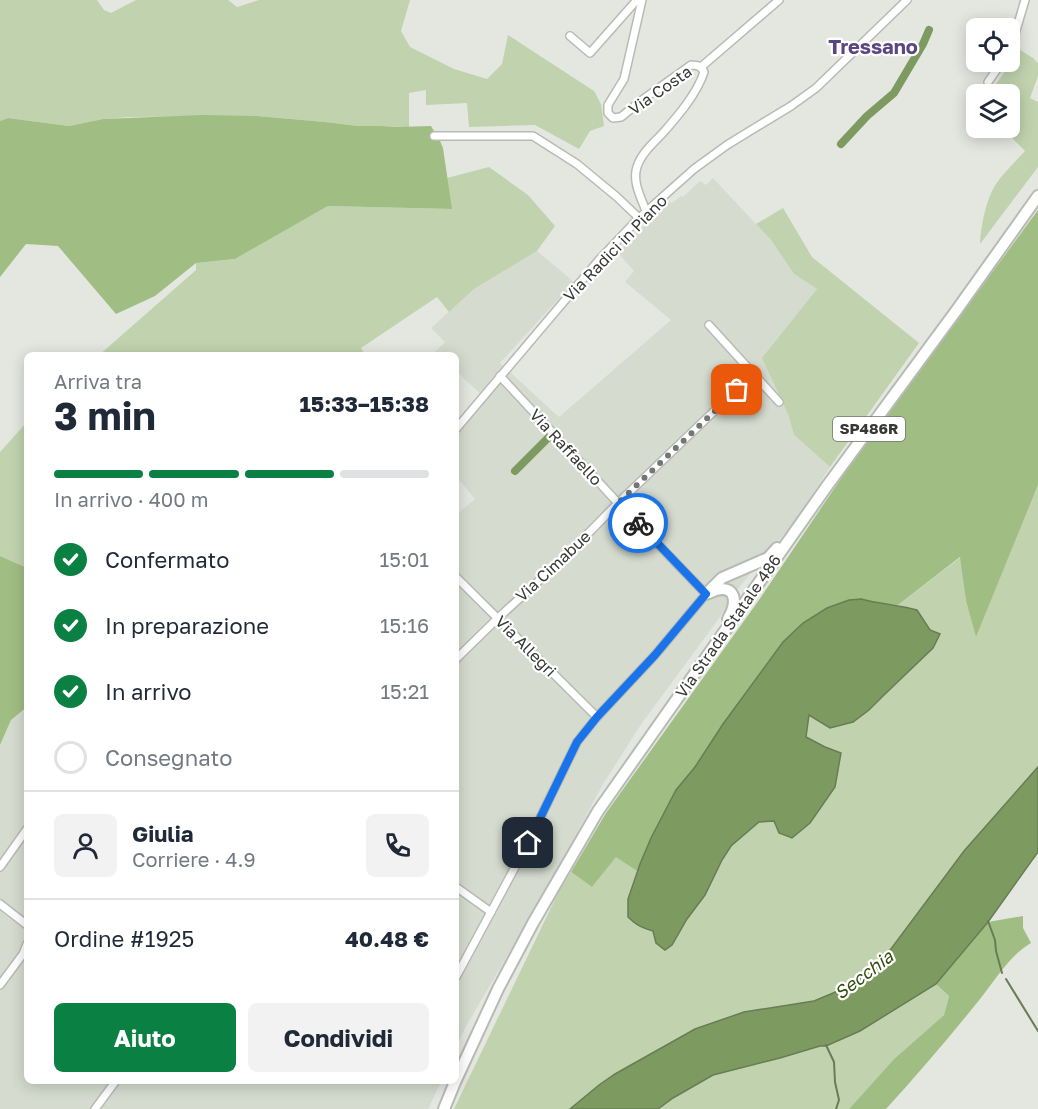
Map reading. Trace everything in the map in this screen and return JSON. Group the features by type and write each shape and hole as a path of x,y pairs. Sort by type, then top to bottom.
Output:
{"main road":[{"name":"Via Strada Statale 486","path":"459,1074 494,998 533,923 598,811 805,517 1038,196"},
{"path":"706,594 722,578 768,558 792,527 805,517"},
{"path":"702,664 730,616 735,600 727,589 720,588 706,594"},
{"name":"Via Strada Statale 486","path":"444,1109 455,1084"}],"street":[{"name":"Via Costa","path":"570,36 590,53 639,0"},
{"name":"Via Costa","path":"639,0 624,79 608,105 608,113 613,118 621,117 691,65 698,65 704,72 701,81 674,120 644,154 637,167 636,180 646,211"},
{"path":"701,67 779,0"},
{"name":"Via Radici in Piano","path":"459,425 599,260 646,211 694,169 727,145 816,88 907,0"},
{"path":"1020,18 1025,0"},
{"path":"988,82 995,72"},
{"path":"434,136 533,136 576,164 639,218"},
{"path":"709,325 779,402"},
{"name":"Via Cimabue","path":"459,656 566,556 754,373"},
{"name":"Via Raffaello","path":"500,376 706,594"},
{"name":"Via Allegri","path":"459,579 597,717"},
{"path":"459,971 528,843 577,742 706,594"},
{"path":"0,867 24,833"},
{"path":"459,889 490,912"},
{"path":"0,904 24,923"},
{"path":"0,985 24,954"},
{"path":"95,1109 114,1084"}],"shaded area":[{"path":"0,0 97,0 104,10 111,13 136,0 228,0 237,7 259,0 410,0 401,31 410,47 454,69 487,79 502,64 508,35 594,91 601,104 604,126 590,131 579,149 535,125 469,127 467,103 426,105 426,90 409,93 409,127 358,126 257,116 130,117 103,119 69,126 8,118 0,121"},
{"path":"1020,50 1038,63 1038,76 1030,98 1038,102 1038,167 980,244 985,213 992,190 1002,175 1025,151 1012,138 1020,138 1020,84 996,84 1005,72 1020,72"},
{"path":"202,115 257,116 358,126 431,126 443,148 452,209 328,206 235,259 196,263 155,296 116,314 58,246 26,244 0,277 0,121 8,118 69,126 103,119"},
{"path":"489,167 528,195 555,226 537,251 474,289 449,312 437,297 361,348 363,352 103,352 196,270 196,263 235,259 328,206 451,209 447,178"},
{"path":"713,178 771,240 794,274 817,289 788,414 794,435 830,467 797,519 740,586 642,723 603,784 551,882 459,1041 459,512 475,499 459,480 459,432 487,400 459,374 459,352 435,352 445,342 431,328 474,289 537,251 574,282 500,363 559,417 671,320 625,282 634,271 618,253 668,201 672,203 681,196 683,197 700,181 706,185"},
{"path":"783,208 812,257 919,343 830,467 794,435 788,414 762,358 817,289 794,274 771,240 756,224"},
{"path":"1038,210 1038,485 976,637 966,601 960,557 898,605 879,604 861,599 849,600 827,608 803,623 783,642 723,724 695,767 676,790 637,871 616,857 592,887 571,872 606,813 759,600 844,474"},
{"path":"24,425 24,567 0,556 0,452"},
{"path":"1038,485 1038,767 964,851 876,969 838,991 814,1001 744,1012 695,1029 615,1074 570,1109 454,1109 559,891 571,872 592,887 616,856 637,871 628,899 644,929 653,930 656,943 665,950 672,945 687,919 705,895 731,845 759,822 774,821 792,837 810,823 835,787 841,753 805,737 808,715 869,710 933,648 930,630 917,610 898,605 961,557 966,601 976,636"},
{"path":"0,556 24,567 24,709 11,720 0,745"},
{"path":"861,599 917,610 930,630 940,634 933,648 869,710 853,722 830,728 809,715 806,737 841,753 835,787 810,823 792,838 779,833 774,821 759,822 731,846 705,895 687,919 672,945 665,950 656,943 653,931 639,926 628,917 628,899 651,838 676,790 695,767 723,724 783,642 803,623 827,608 849,600"},
{"path":"24,710 24,1084 440,1084 428,1109 0,1109 0,745 11,720"},
{"path":"1038,767 1038,852 988,922 936,984 860,1031 826,1046 713,1075 658,1109 570,1109 615,1074 695,1029 744,1012 814,1001 838,991 876,969 964,851"},
{"path":"1023,916 1023,928 1031,943 1008,963 898,1096 886,1109 849,1109 894,1059 944,1015 949,996 936,984 988,922"},
{"path":"936,984 949,996 944,1015 894,1059 849,1109 658,1109 713,1075 780,1058 860,1031"}],"waterway":[{"path":"841,144 867,116 894,93 929,30"},
{"path":"515,471 549,437"},
{"path":"988,921 995,940 1002,973"},
{"path":"1006,979 1038,1031"},
{"path":"826,1045 834,1062 839,1100 836,1109"}],"way so far":[{"path":"638,523 618,503 737,390"}],"district":[{"name":"Tressano","path":"873,47"}],"route":[{"path":"528,843 577,742 706,594 638,523"}],"water label":[{"name":"Secchia","path":"864,975"}]}
